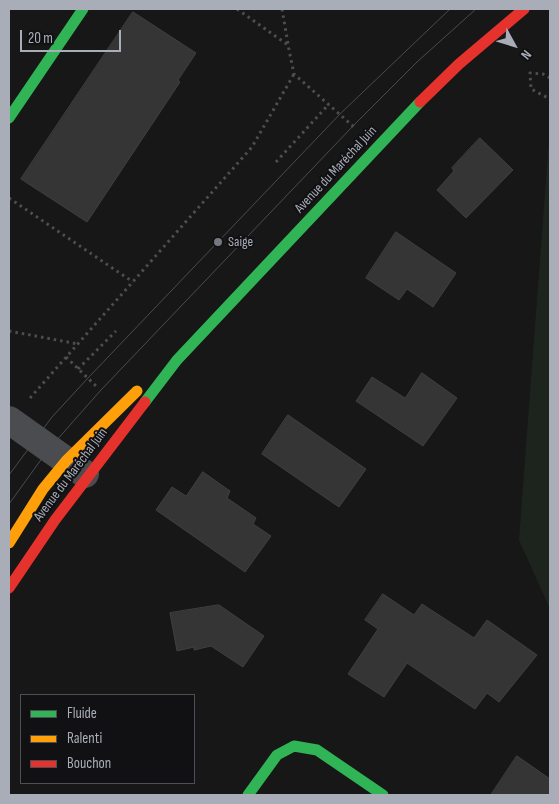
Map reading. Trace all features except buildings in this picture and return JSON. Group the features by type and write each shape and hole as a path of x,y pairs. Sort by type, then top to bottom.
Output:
{"main road":[{"path":"9,118 83,9"},
{"name":"Avenue du Maréchal Juin","path":"9,588 34,548 178,360 416,106 459,64 524,9"},
{"name":"Avenue du Maréchal Juin","path":"9,543 43,489 66,461 140,387 178,360"},
{"path":"248,795 277,755 294,746 317,750 384,795"}],"street":[{"path":"17,412 66,461 89,476"}],"path":[{"path":"237,9 288,45"},
{"path":"282,9 294,74 357,130"},
{"path":"550,78 544,74 530,73 531,89 550,99"},
{"path":"17,412 252,147 294,74"},
{"path":"276,162 329,104"},
{"path":"9,198 133,282"},
{"path":"78,369 116,330"},
{"path":"9,331 78,344"},
{"path":"66,357 101,390"}],"shaded area":[{"path":"550,126 550,609 519,540"}],"tram line":[{"path":"9,475 52,417 88,378 340,114 450,9"},
{"path":"9,504 48,450 101,390 353,126 417,62 476,9"}],"traffic: fast":[{"path":"9,118 83,9"},
{"path":"145,402 177,360 420,102"},
{"path":"248,795 277,755 294,746 317,750 383,795"}],"traffic: slow":[{"path":"9,543 43,489 66,461 137,391"}],"traffic: jam":[{"path":"420,102 459,64 524,9"},
{"path":"9,588 55,520 145,402"}],"place":[{"name":"Saige","path":"218,242"}]}
